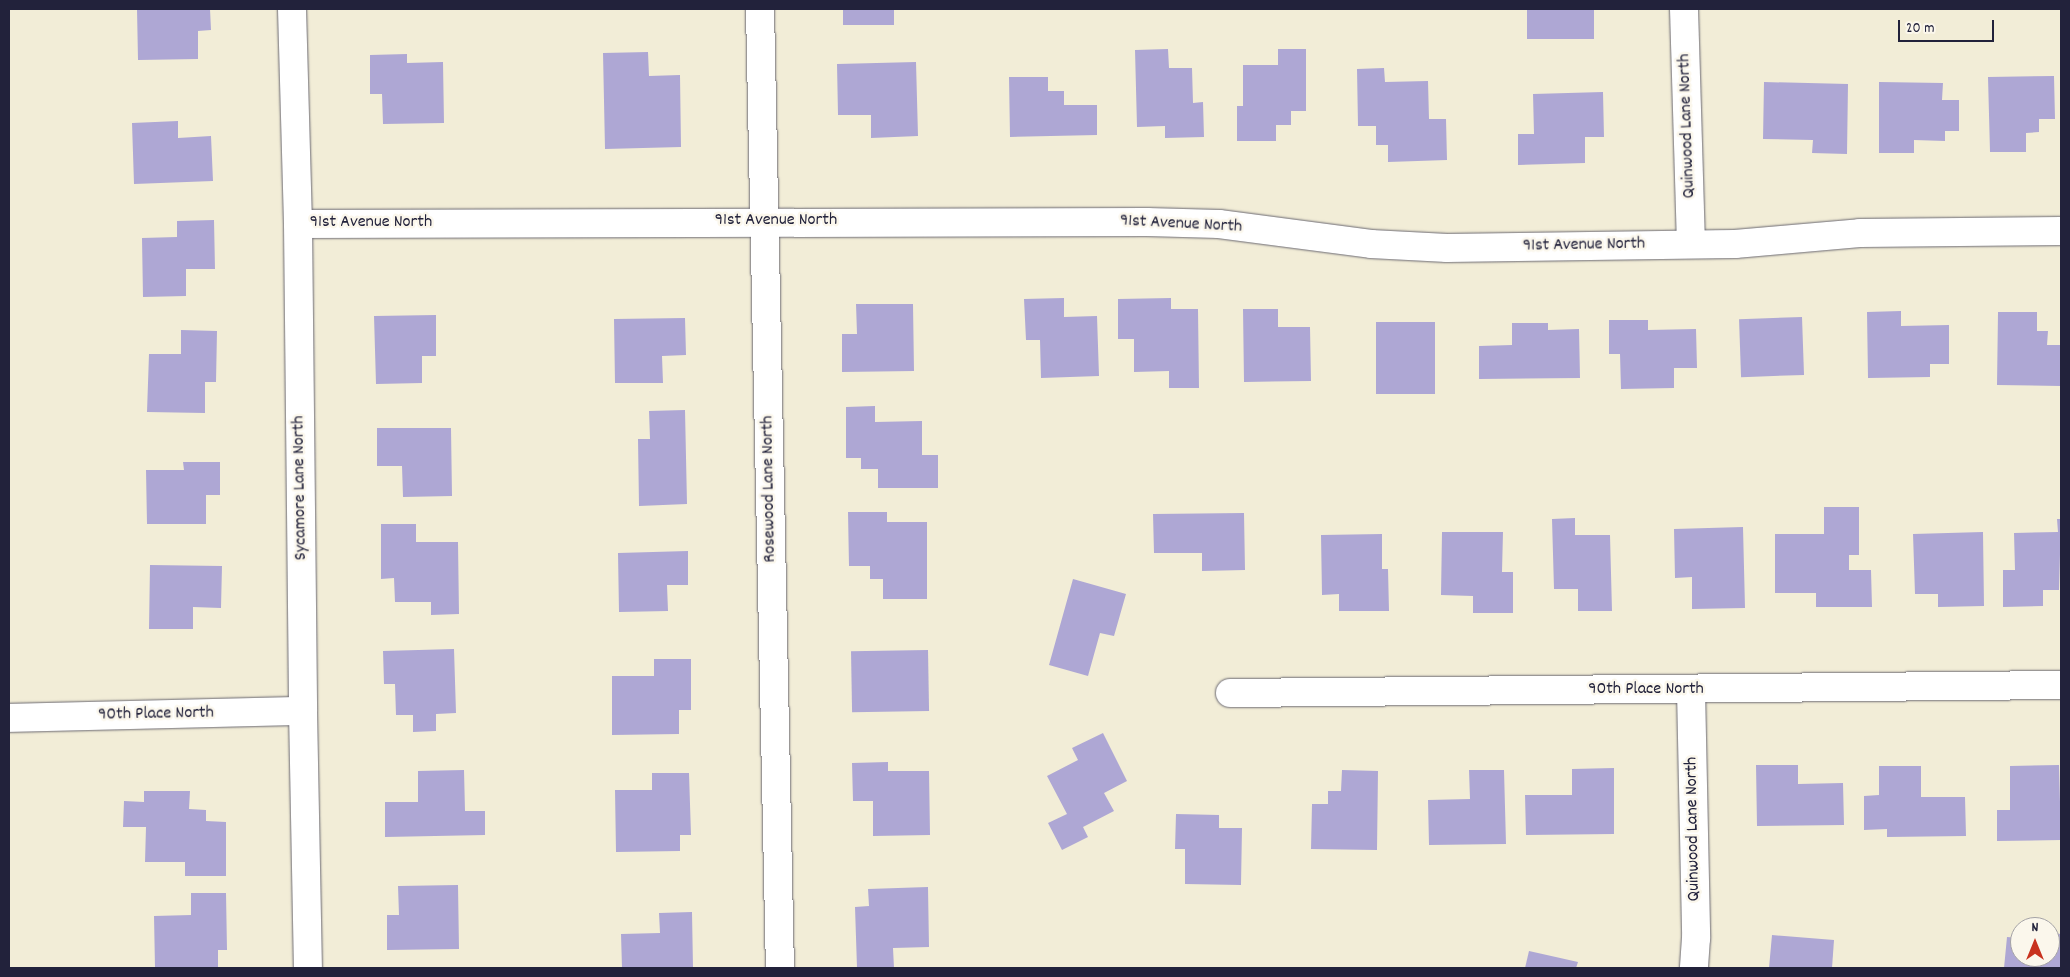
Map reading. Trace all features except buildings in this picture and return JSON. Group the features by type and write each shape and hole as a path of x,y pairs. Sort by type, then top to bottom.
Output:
{"street":[{"name":"Sycamore Lane North","path":"292,9 298,224 303,712 308,968"},
{"name":"Rosewood Lane North","path":"760,9 780,968"},
{"name":"Quinwood Lane North","path":"1684,9 1691,244"},
{"name":"91st Avenue North","path":"298,224 764,221 1219,224 1372,244 1447,248 1735,244 1860,233 2061,231"},
{"name":"90th Place North","path":"1230,693 2061,685"},
{"name":"Quinwood Lane North","path":"1691,690 1696,938 1694,968"},
{"name":"90th Place North","path":"9,718 303,712"}]}
